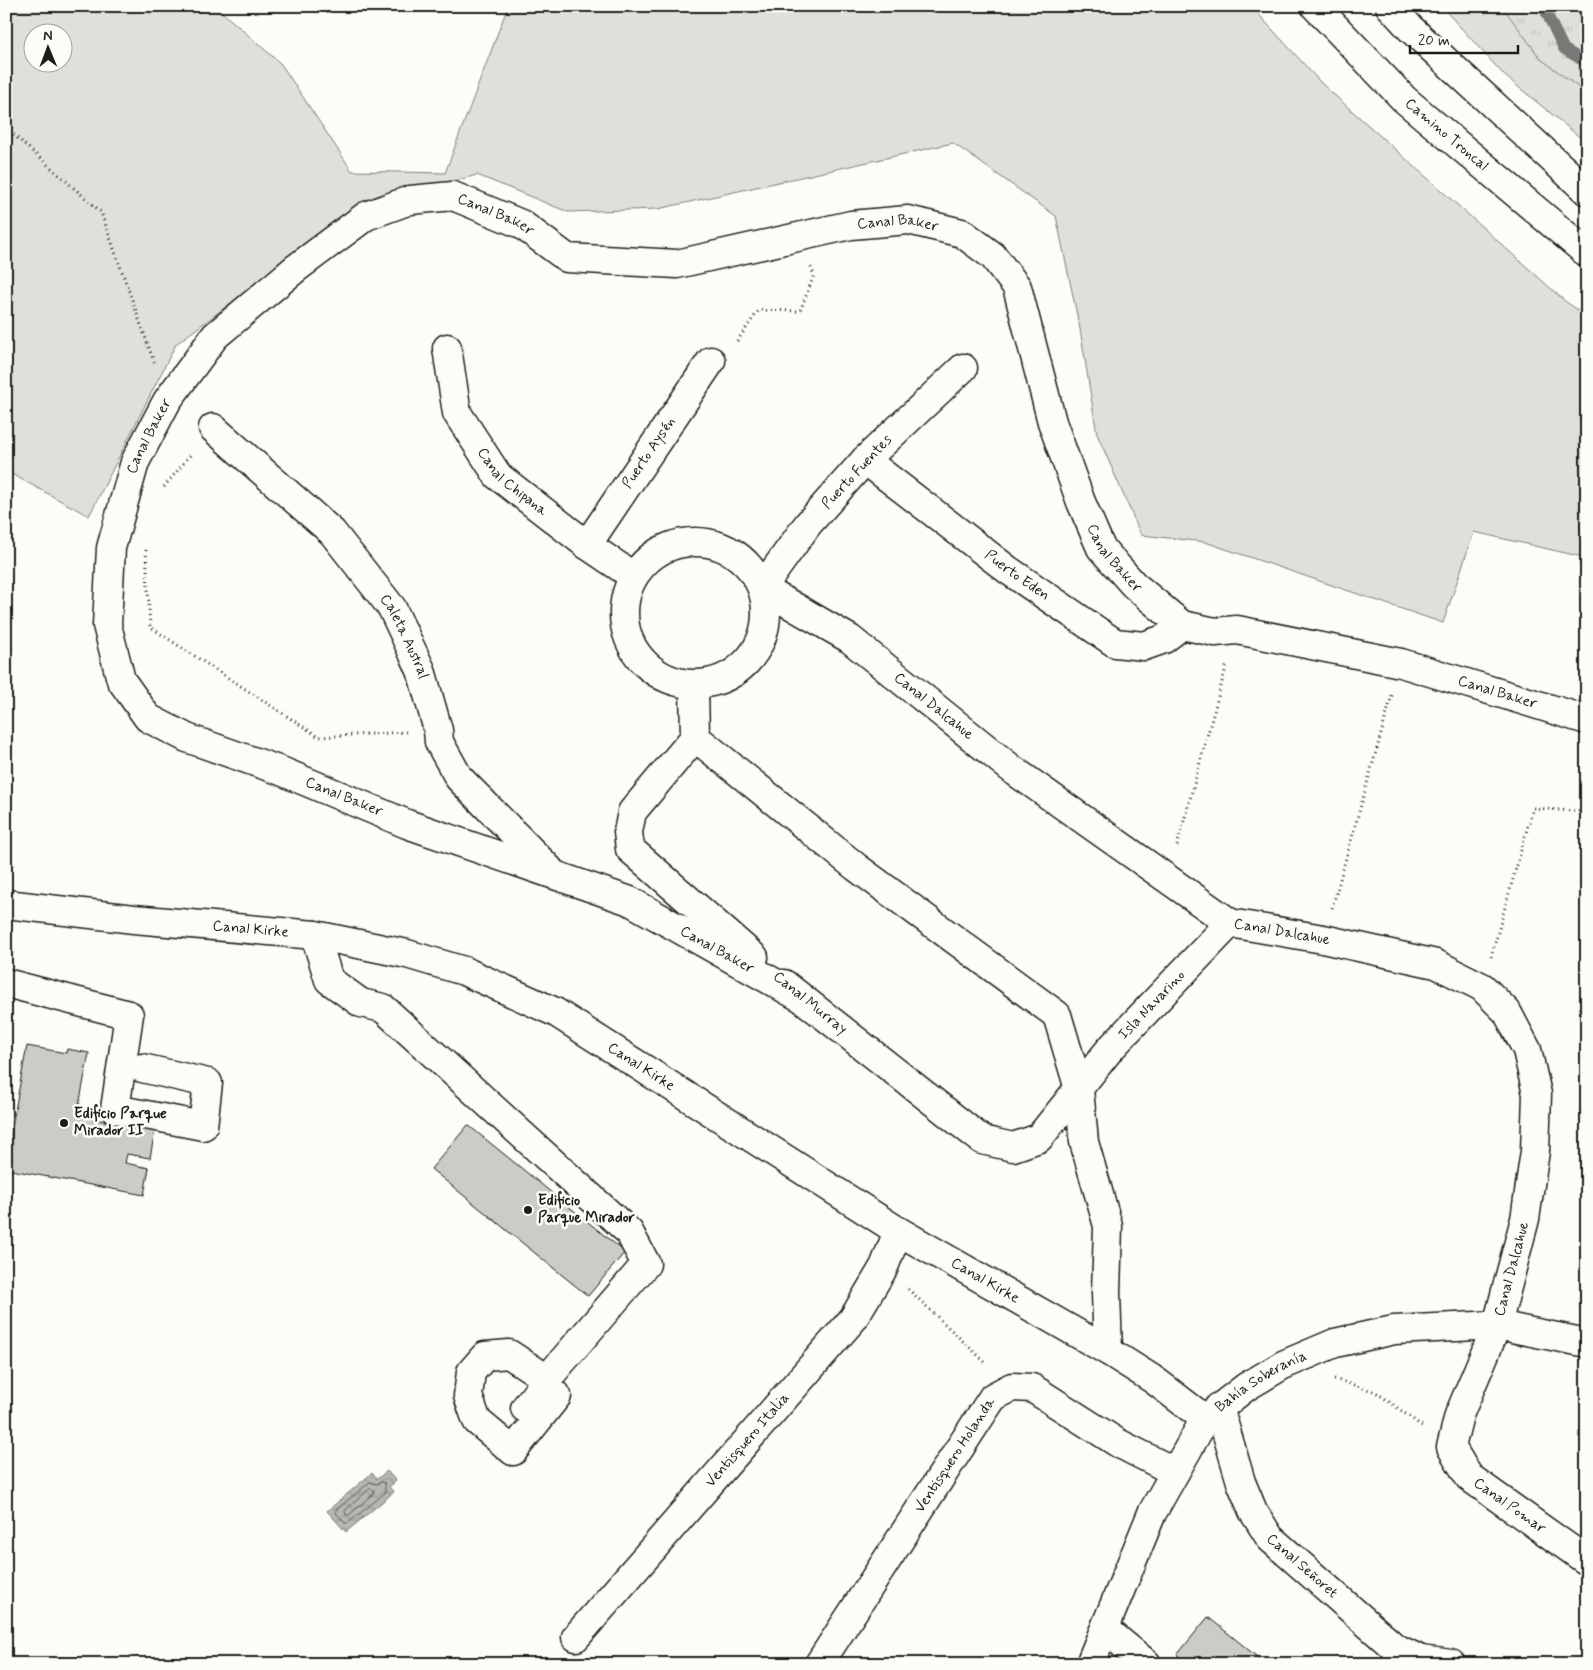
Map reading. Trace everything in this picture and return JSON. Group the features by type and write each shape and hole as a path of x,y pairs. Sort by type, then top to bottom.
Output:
{"street":[{"name":"Camino Troncal","path":"1316,6 1404,100 1587,253"},
{"path":"1390,6 1411,29 1587,191"},
{"name":"Canal Baker","path":"798,996 630,901 408,824 280,771 187,738 148,718 121,680 107,624 110,548 134,462 168,401 215,336 295,268 366,216 410,200 453,196 521,224 567,258 677,264 851,225 908,220 962,233 993,256 1017,287 1052,422 1081,502 1101,548 1134,585 1182,625 1215,632 1237,630 1400,663 1587,720"},
{"name":"Canal Chipana","path":"447,348 457,413 498,476 587,546 633,576"},
{"name":"Puerto Aysén","path":"587,546 710,361"},
{"name":"Puerto Fuentes","path":"762,588 808,524 865,460 963,368"},
{"name":"Caleta Austral","path":"214,428 332,532 392,608 421,670 438,730 439,742 459,778 553,873"},
{"name":"Puerto Eden","path":"865,460 1008,570 1115,643 1144,646 1164,639 1182,625"},
{"path":"701,542 726,548 750,566 762,588 767,611 763,636 743,666 728,677 694,686 679,684 646,666 628,642 623,617 624,600 633,576 667,546 701,542"},
{"name":"Canal Dalcahue","path":"762,588 850,639 1013,770 1119,847 1168,878 1230,923 1323,939 1436,964 1482,987 1507,1012 1527,1050 1537,1094 1535,1151 1525,1219 1497,1325"},
{"path":"694,686 695,737 856,867 1056,1015 1079,1089 1084,1142 1108,1226 1106,1293 1108,1350"},
{"name":"Canal Murray","path":"695,737 632,812 628,832 630,849 798,996 982,1140 1013,1147 1039,1138 1079,1089"},
{"name":"Canal Kirke","path":"6,904 134,919 315,935 407,954 464,971 555,1012 898,1231 1108,1350 1154,1380 1212,1413"},
{"name":"Isla Navarino","path":"1079,1089 1110,1050 1230,923"},
{"path":"315,935 329,980 361,1002 383,1008 629,1232 646,1264 547,1379 525,1408"},
{"path":"6,983 129,1015 115,1109 203,1126 208,1083 142,1068"},
{"name":"Ventisquero Italia","path":"576,1637 853,1319 884,1267 898,1231"},
{"path":"1451,1447 1459,1415 1497,1325"},
{"name":"Bahía Soberanía","path":"1090,1664 1152,1512 1212,1413 1246,1387 1283,1365 1335,1343 1394,1330 1497,1325 1587,1343"},
{"path":"547,1379 509,1354 485,1356 471,1372 468,1396 477,1421 513,1451 601,1342"},
{"path":"1012,1387 1032,1388 1118,1443 1175,1472"},
{"name":"Ventisquero Holanda","path":"819,1664 993,1396 1012,1387"},
{"name":"Canal Señoret","path":"1212,1413 1253,1511 1270,1538 1394,1647 1422,1660 1452,1664"},
{"name":"Canal Pomar","path":"1451,1447 1469,1477 1587,1561"},
{"path":"1105,1629 1148,1664"}],"path":[{"path":"6,128 101,212 168,401"},
{"path":"710,361 722,361 759,310 800,311 814,275 802,235"},
{"path":"160,496 164,487 214,428"},
{"path":"146,541 150,627 319,737 438,730"},
{"path":"1168,878 1237,630"},
{"path":"1323,939 1400,663"},
{"path":"1482,987 1533,808 1587,812"},
{"path":"884,1267 1012,1387"},
{"path":"1283,1365 1311,1371 1376,1392 1451,1447"}],"green space":[{"path":"6,6 215,6 281,64 352,171 445,173 508,6 1251,6 1322,84 1566,302 1587,316 1587,558 1474,532 1443,623 1205,542 1141,535 1097,434 1080,329 1056,216 953,143 658,209 568,212 477,175 361,206 176,344 89,516 6,471"},
{"path":"1441,6 1587,6 1587,143 1505,76"},
{"path":"1502,6 1587,6 1587,94 1541,59"}],"water":[{"path":"387,1471 396,1481 389,1487 394,1492 346,1532 327,1511 372,1473 377,1479"}],"building":[{"name":"Edificio Parque Mirador II","path":"27,1046 66,1053 67,1049 89,1053 77,1116 155,1130 150,1158 127,1154 125,1163 149,1168 144,1195 6,1169 6,1159"},
{"name":"Edificio Parque Mirador","path":"468,1125 625,1252 588,1296 431,1169"},
{"path":"1208,1617 1266,1664 1188,1664 1177,1655"}],"waterway":[{"path":"1543,6 1564,49 1587,63"}],"place":[{"name":"Edificio Parque Mirador II","path":"64,1123"},
{"name":"Edificio Parque Mirador","path":"528,1210"}]}
